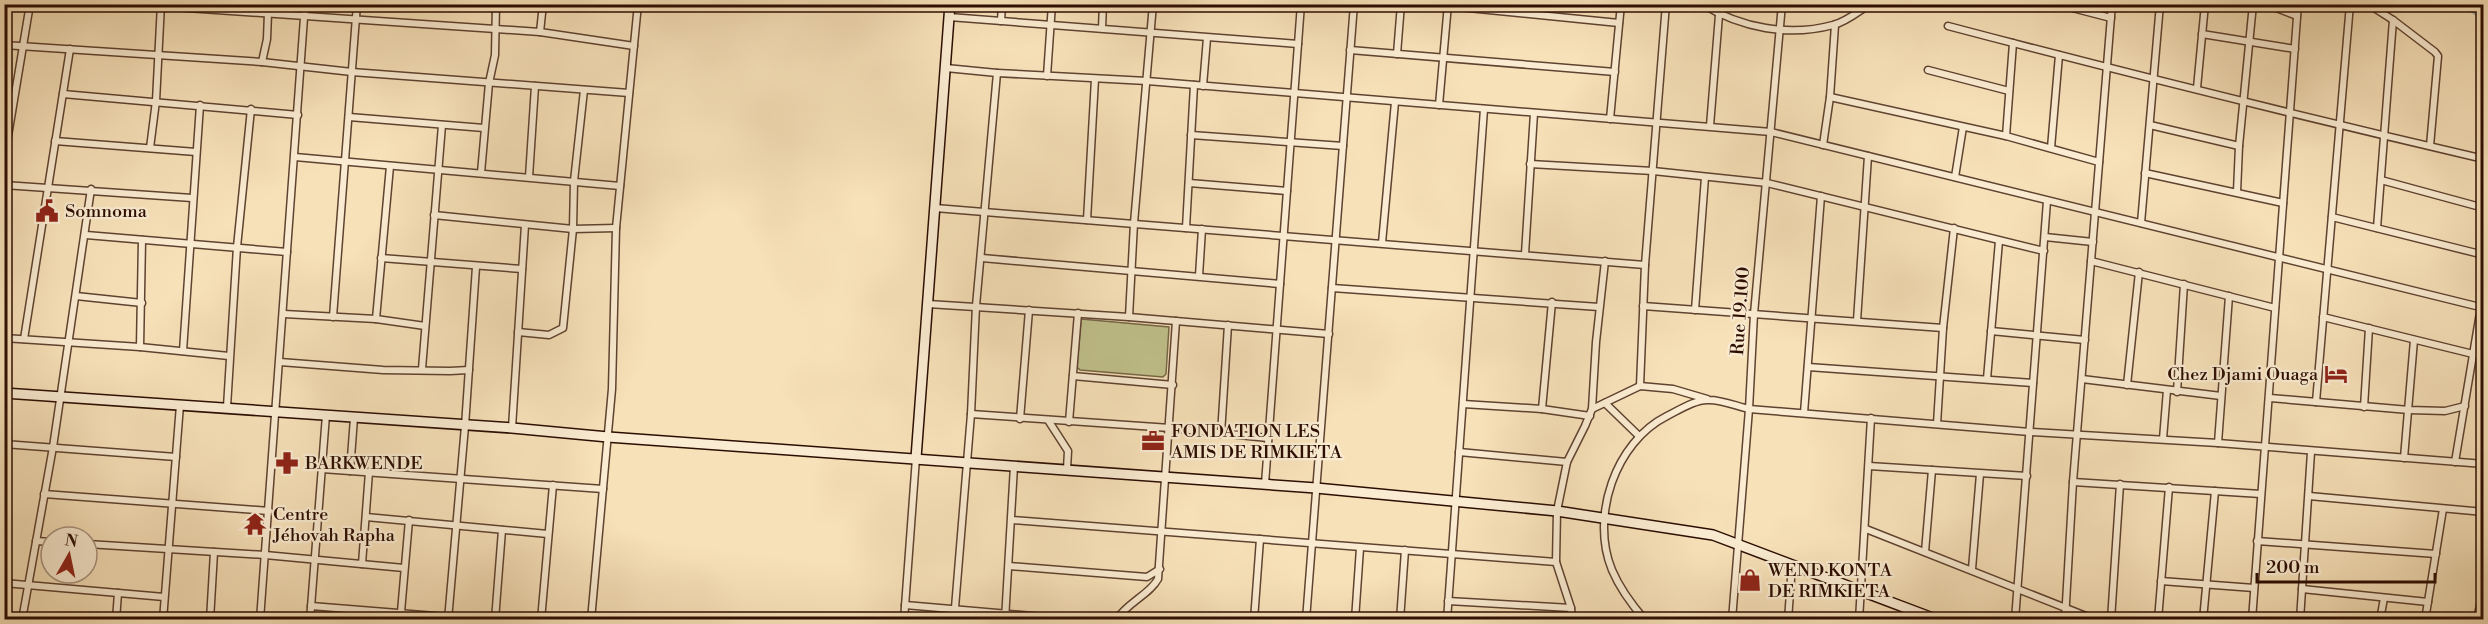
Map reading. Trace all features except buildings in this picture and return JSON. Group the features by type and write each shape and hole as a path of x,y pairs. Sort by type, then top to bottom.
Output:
{"street":[{"path":"4,160 30,4"},
{"path":"128,4 540,32 634,46"},
{"path":"260,620 305,4"},
{"path":"333,317 357,4"},
{"path":"481,173 489,83 495,55 496,4"},
{"path":"540,32 543,4"},
{"path":"591,620 612,389 616,228 638,4"},
{"path":"904,620 950,4"},
{"path":"1001,21 1002,4"},
{"path":"1047,76 1052,4"},
{"path":"1102,28 1103,4"},
{"path":"1129,317 1134,224 1153,4"},
{"path":"1265,484 1301,4"},
{"path":"1306,620 1354,4"},
{"path":"1397,54 1401,4"},
{"path":"1610,119 1621,4"},
{"path":"1640,386 1645,264 1666,4"},
{"path":"1702,4 1719,15 1780,31 1835,25 1870,4"},
{"name":"Rue 19.100","path":"1732,620 1749,409 1754,314 1782,4"},
{"path":"2057,4 2111,18"},
{"path":"2065,620 2073,482 2112,4"},
{"path":"2141,223 2160,4"},
{"path":"2198,88 2205,4"},
{"path":"2237,192 2239,146 2253,4"},
{"path":"2266,4 2297,16"},
{"path":"2252,620 2298,4"},
{"path":"2316,402 2350,4"},
{"path":"2368,4 2393,20 2438,56 2430,146"},
{"path":"150,148 156,101 161,5"},
{"path":"1439,105 1448,5 1497,8 1619,23"},
{"path":"262,62 267,39 268,13"},
{"path":"1710,126 1719,15"},
{"path":"949,17 1298,44"},
{"path":"2377,228 2393,20"},
{"path":"1822,145 1830,97 1835,25"},
{"path":"1948,26 2153,80 2198,88 2290,114 2484,159"},
{"path":"2202,34 2295,49"},
{"path":"1203,86 1207,38"},
{"path":"2006,136 2013,43"},
{"path":"4,45 262,62 352,72 629,93"},
{"path":"24,339 70,49"},
{"path":"1350,50 1615,72"},
{"path":"2051,148 2059,55"},
{"path":"946,68 1147,81 1772,132 2482,308 2455,462"},
{"path":"1928,70 2009,91"},
{"path":"954,620 971,414 976,306 997,73"},
{"path":"1087,220 1095,79"},
{"path":"1186,228 1194,85"},
{"path":"529,177 535,86"},
{"path":"518,332 549,335 560,332 563,328 573,229 574,181 584,90"},
{"path":"63,94 298,115"},
{"path":"1830,97 2006,136 2099,162"},
{"path":"1382,243 1395,102"},
{"path":"183,351 200,105"},
{"path":"1447,620 1484,109"},
{"path":"227,407 237,248 250,110"},
{"path":"1525,254 1534,113"},
{"path":"348,117 484,128"},
{"path":"422,369 442,125"},
{"path":"2150,125 2239,146"},
{"path":"1955,177 1963,127"},
{"path":"1191,135 1342,146"},
{"path":"56,141 196,152"},
{"path":"1857,321 1868,156"},
{"path":"295,157 620,186"},
{"path":"1530,164 1653,171 1767,183 2044,251"},
{"path":"376,320 390,166"},
{"path":"2145,173 2283,203"},
{"path":"1695,310 1705,177"},
{"path":"2381,180 2484,208"},
{"path":"1189,183 1287,191"},
{"path":"4,184 192,198"},
{"path":"22,620 53,447 91,189"},
{"path":"1804,413 1821,196"},
{"path":"2015,620 2047,201"},
{"path":"935,208 1645,264"},
{"path":"434,215 573,229 616,228"},
{"path":"2332,217 2484,255"},
{"path":"512,428 525,225"},
{"path":"1937,423 1943,328 1954,228"},
{"path":"1199,276 1202,229"},
{"path":"86,235 287,252"},
{"path":"2045,237 2092,242"},
{"path":"140,347 142,240"},
{"path":"1987,379 1999,241"},
{"path":"381,258 522,269"},
{"path":"982,258 1280,284"},
{"path":"1578,620 1572,614 1556,562 1557,511 1567,462 1592,409 1599,307 1605,261"},
{"path":"2091,261 2275,308"},
{"path":"312,606 401,612 448,618 476,267"},
{"path":"2127,385 2139,272"},
{"path":"2176,392 2184,284"},
{"path":"1332,288 1599,307"},
{"path":"76,296 142,303"},
{"path":"2218,443 2229,296"},
{"path":"1542,409 1552,302"},
{"path":"928,304 1077,313 1329,334"},
{"path":"1643,306 1943,328"},
{"path":"1020,419 1029,310"},
{"path":"1069,422 1077,313"},
{"path":"284,314 376,320 425,326"},
{"path":"2323,317 2473,354"},
{"path":"1116,620 1129,604 1156,583 1160,569 1176,321"},
{"path":"1221,434 1228,325"},
{"path":"2364,406 2369,328"},
{"path":"1991,332 2085,340"},
{"path":"4,338 140,347 229,356"},
{"path":"2404,458 2414,340"},
{"path":"280,362 383,369 450,371 469,369"},
{"path":"1808,367 2033,383"},
{"path":"1073,376 1173,384"},
{"path":"2082,380 2221,396"},
{"path":"1592,409 1640,386 1673,389 1749,409 2484,465"},
{"path":"2163,439 2167,390"},
{"path":"4,393 227,407 1265,484 1557,511 1713,535 1923,617 1938,620"},
{"path":"2270,398 2409,411 2445,411 2465,406"},
{"path":"1645,620 1626,597 1612,570 1605,545 1605,518 1609,492 1625,453 1639,436 1657,421 1686,406 1708,399"},
{"path":"1605,403 1639,436"},
{"path":"1462,404 1542,409 1590,417"},
{"path":"163,620 180,405"},
{"path":"971,414 1170,428 1268,438"},
{"path":"310,620 326,415"},
{"path":"350,471 354,418"},
{"path":"1859,620 1871,418"},
{"path":"1048,420 1068,451 1067,469"},
{"path":"4,444 176,457"},
{"path":"1459,452 1567,462"},
{"path":"2300,620 2311,452"},
{"path":"1005,617 1014,466"},
{"path":"1869,466 2027,477"},
{"path":"322,469 461,477 603,489"},
{"path":"1925,552 1932,470"},
{"path":"362,564 369,472"},
{"path":"1972,569 1980,474"},
{"path":"2073,482 2261,494"},
{"path":"2111,620 2120,484"},
{"path":"541,620 553,485"},
{"path":"2158,620 2169,487"},
{"path":"2203,620 2215,491"},
{"path":"44,494 269,511"},
{"path":"2309,496 2484,512"},
{"path":"2425,620 2443,509"},
{"path":"366,516 548,534"},
{"path":"401,612 409,520"},
{"path":"1012,520 1556,562"},
{"path":"1866,529 1972,569 2096,620"},
{"path":"495,620 502,530"},
{"path":"1254,620 1260,539"},
{"path":"2258,541 2436,554"},
{"path":"99,545 265,555 404,568"},
{"path":"1355,620 1360,548"},
{"path":"1400,620 1405,550"},
{"path":"210,620 214,552"},
{"path":"1792,565 1788,618 1800,620"},
{"path":"1009,566 1148,578 1160,569"},
{"path":"2161,581 2254,588"},
{"path":"4,583 164,597"},
{"path":"2477,620 2484,585"},
{"path":"2302,590 2428,602"},
{"path":"116,620 118,593"},
{"path":"2380,620 2384,598"},
{"path":"1448,601 1572,614"},
{"path":"905,605 955,609 1005,617 1078,620"}],"green space":[{"path":"1081,319 1169,327 1166,374 1163,377 1080,370 1077,367"}],"waterway":[{"path":"2467,4 2484,15"}],"place":[{"name":"Somnoma","path":"47,211"},
{"name":"Chez Djami Ouaga","path":"2336,374"},
{"name":"FONDATION LES AMIS DE RIMKIETA","path":"1153,441"},
{"name":"BARKWENDE","path":"287,463"},
{"name":"Centre Jéhovah Rapha","path":"255,524"},
{"name":"WEND KONTA DE RIMKIETA","path":"1750,580"}]}
